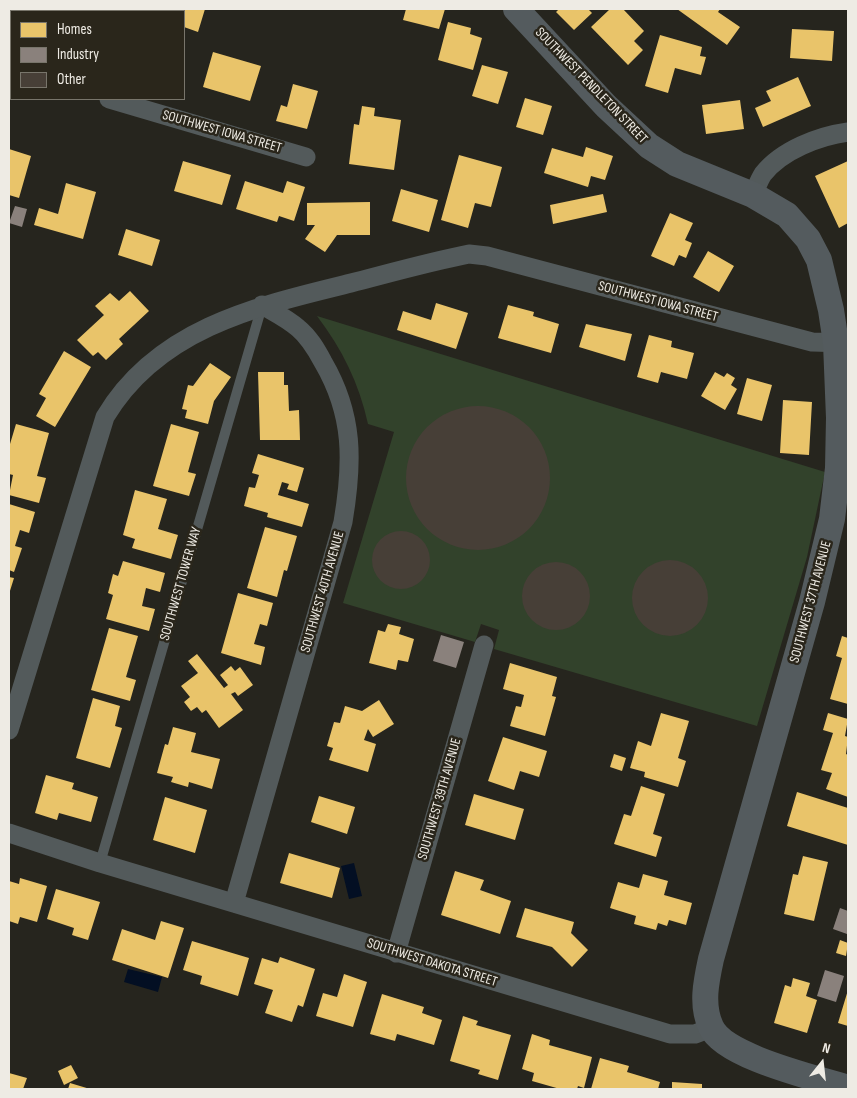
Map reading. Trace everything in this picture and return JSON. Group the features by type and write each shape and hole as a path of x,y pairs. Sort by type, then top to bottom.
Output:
{"street":[{"name":"SOUTHWEST PENDLETON STREET","path":"516,9 606,106 649,146 677,164 753,195"},
{"name":"SOUTHWEST IOWA STREET","path":"112,100 306,157"},
{"path":"753,195 763,175 779,160 802,146 848,132"},
{"name":"SOUTHWEST 37TH AVENUE","path":"711,1028 705,1008 706,982 812,602 832,519 839,437 842,343 823,274 813,248 787,215 753,195"},
{"name":"SOUTHWEST IOWA STREET","path":"262,305 469,254 487,256 812,342 842,343"},
{"path":"9,730 89,464 106,417 120,393 145,369 187,338 227,318 262,305"},
{"name":"SOUTHWEST 40TH AVENUE","path":"234,902 343,522 349,481 350,443 348,424 332,378 311,341 297,327 262,305"},
{"name":"SOUTHWEST 39TH AVENUE","path":"396,953 484,645"},
{"name":"SOUTHWEST DAKOTA STREET","path":"9,833 100,863 670,1034 695,1034 711,1028"},
{"path":"711,1028 724,1042 746,1055 809,1083 848,1088"}],"lane":[{"name":"SOUTHWEST TOWER WAY","path":"100,863 262,305"}],"green space":[{"path":"317,316 825,472 807,557 757,726 494,649 499,630 481,624 475,642 343,603 394,432 368,424 360,394 342,354"}],"water":[{"path":"354,863 362,896 349,899 341,866"},
{"path":"128,969 162,977 158,992 124,982"}],"building: Homes":[{"path":"38,9 64,9 64,10"},
{"path":"205,9 198,32 185,27 185,10 170,10"},
{"path":"406,9 445,9 439,29 403,20"},
{"path":"559,9 588,9 592,13 574,30 556,12"},
{"path":"610,9 623,9 644,31 634,41 643,50 628,65 591,27"},
{"path":"677,9 720,9 718,12 740,27 727,45"},
{"path":"448,22 471,28 470,34 482,38 473,70 438,60"},
{"path":"792,29 834,31 832,61 790,58"},
{"path":"660,35 702,47 700,56 706,57 701,75 675,68 668,93 645,86"},
{"path":"213,52 261,66 250,101 203,87"},
{"path":"482,65 508,72 498,104 472,96"},
{"path":"798,77 811,106 763,127 755,108 771,101 766,91"},
{"path":"293,84 318,91 307,129 276,121 281,105 287,107"},
{"path":"525,98 552,106 543,135 516,127"},
{"path":"740,100 744,129 706,134 702,105"},
{"path":"362,106 375,108 374,116 401,120 394,170 349,164 354,124 359,125"},
{"path":"586,147 613,156 605,180 591,176 588,187 544,173 552,148 583,157"},
{"path":"9,149 31,156 19,198 9,195"},
{"path":"459,155 502,167 491,207 475,203 468,228 441,220"},
{"path":"183,161 231,175 222,205 174,191"},
{"path":"848,161 848,223 839,228 815,176"},
{"path":"245,181 283,193 287,181 305,187 294,221 279,216 277,222 236,209"},
{"path":"66,183 96,192 83,239 34,225 39,208 58,214"},
{"path":"401,189 438,200 429,232 392,221"},
{"path":"603,194 607,212 553,224 550,205"},
{"path":"370,202 370,235 337,235 325,252 305,239 315,225 307,225 307,203"},
{"path":"670,213 693,223 685,240 692,243 686,258 679,255 674,266 651,256"},
{"path":"126,229 160,240 152,266 118,255"},
{"path":"708,251 734,266 719,292 693,277"},
{"path":"130,291 149,311 119,339 123,344 106,360 98,352 93,356 77,340 104,315 95,306 110,293 119,301"},
{"path":"436,303 468,313 456,349 397,330 403,311 431,320"},
{"path":"508,305 534,312 533,316 559,324 551,353 498,338"},
{"path":"586,324 632,334 625,361 579,347"},
{"path":"649,335 672,341 671,347 694,353 687,379 661,372 658,383 637,377"},
{"path":"64,351 91,367 55,427 36,416 46,398 39,394"},
{"path":"210,363 231,377 214,401 208,424 185,418 187,410 182,409 188,385 193,386"},
{"path":"258,372 284,372 284,385 288,385 289,411 299,410 300,440 260,440"},
{"path":"715,372 724,377 727,373 735,378 731,385 737,389 725,410 701,396"},
{"path":"747,378 772,385 762,421 737,414"},
{"path":"783,400 812,402 809,455 780,453"},
{"path":"16,424 49,433 37,476 46,478 39,503 9,495 13,475 9,474 9,444"},
{"path":"171,424 199,432 188,472 196,474 189,496 153,486"},
{"path":"258,454 304,468 297,492 287,489 289,484 282,482 278,495 309,504 302,527 267,517 268,513 244,506 249,487 255,488 259,475 252,473"},
{"path":"135,490 167,499 158,529 178,535 171,559 132,548 135,539 123,535"},
{"path":"9,504 35,512 29,533 20,530 15,546 22,548 14,572 9,570"},
{"path":"265,527 297,536 287,571 284,570 277,597 247,588"},
{"path":"123,561 165,573 160,592 146,588 142,606 155,609 149,631 106,619 113,595 108,593 113,574 118,576"},
{"path":"9,577 14,578 9,594"},
{"path":"238,593 273,603 267,626 260,624 254,644 265,647 261,665 221,653"},
{"path":"388,624 401,627 399,634 414,639 408,662 398,660 396,670 369,663 378,630 385,632"},
{"path":"109,628 138,636 126,677 136,680 130,701 91,690"},
{"path":"842,636 848,638 848,704 830,699 842,658 836,656"},
{"path":"197,654 224,688 228,685 220,675 231,666 235,671 240,667 253,685 238,696 235,692 231,694 243,710 219,728 206,710 202,713 197,707 191,711 184,702 190,697 181,686 198,673 188,661"},
{"path":"510,663 557,677 552,696 556,697 545,736 510,726 516,706 521,707 524,695 503,689"},
{"path":"93,698 120,706 115,726 122,728 110,768 76,758"},
{"path":"379,700 394,724 373,737 368,729 364,740 376,744 368,772 329,760 333,748 327,746 334,722 340,723 345,706 362,711"},
{"path":"661,713 689,721 678,758 686,761 678,787 644,777 645,772 630,768 638,741 651,746"},
{"path":"828,713 848,719 845,736 848,737 846,754 848,755 848,797 826,789 832,773 821,770 833,733 823,730"},
{"path":"173,727 196,733 191,752 220,759 212,789 189,782 188,787 171,782 173,777 157,773 165,744 168,745"},
{"path":"503,737 547,751 539,777 520,771 514,790 488,781"},
{"path":"614,754 626,758 622,771 610,767"},
{"path":"46,775 74,783 72,789 98,797 91,822 59,813 57,820 35,813"},
{"path":"641,786 665,794 653,834 662,837 656,857 614,844 624,814 631,816"},
{"path":"797,792 848,808 848,845 787,826"},
{"path":"474,794 524,809 515,840 465,825"},
{"path":"319,796 355,807 347,834 311,822"},
{"path":"165,797 207,810 195,853 153,840"},
{"path":"289,853 340,868 332,898 280,883"},
{"path":"803,856 828,862 814,921 784,914 793,874 798,875"},
{"path":"455,871 484,880 480,890 511,901 500,934 441,915"},
{"path":"643,874 668,881 664,895 692,903 686,925 669,920 667,926 658,923 656,930 634,924 636,916 610,908 618,882 639,888"},
{"path":"20,878 47,886 37,922 20,917 18,924 9,921 9,881 19,884"},
{"path":"56,889 100,902 88,940 72,935 74,928 47,919"},
{"path":"525,908 574,922 571,933 588,950 572,967 552,947 516,937"},
{"path":"161,921 184,928 168,978 112,960 122,929 155,940"},
{"path":"840,940 848,943 846,956 836,953"},
{"path":"192,941 249,958 238,996 200,984 202,976 183,970"},
{"path":"280,957 315,969 303,1007 298,1005 292,1022 265,1013 273,990 254,984 262,958 278,963"},
{"path":"344,974 367,982 353,1027 316,1016 323,993 337,997"},
{"path":"793,978 810,983 806,996 817,1000 807,1033 774,1023 785,985 791,987"},
{"path":"848,990 848,1026 838,1023"},
{"path":"382,994 424,1007 422,1013 442,1020 434,1045 397,1034 395,1041 370,1034"},
{"path":"463,1016 478,1021 476,1025 511,1035 498,1080 478,1074 480,1070 450,1061"},
{"path":"532,1034 550,1040 549,1045 592,1057 584,1088 578,1086 577,1089 560,1089 532,1081 534,1073 522,1069"},
{"path":"600,1058 629,1066 627,1072 660,1082 658,1089 591,1089"},
{"path":"71,1065 78,1078 64,1085 58,1071"},
{"path":"9,1073 27,1078 23,1089 9,1089"},
{"path":"672,1082 702,1084 702,1089 672,1089"},
{"path":"70,1083 90,1089 68,1089"}],"building: Industry":[{"path":"15,206 27,209 22,227 9,223"},
{"path":"441,635 464,642 456,668 433,661"},
{"path":"840,908 848,911 847,934 833,929"},
{"path":"825,970 844,976 836,1002 817,996"}],"building: Other":[{"path":"478,406 505,412 518,418 529,427 538,438 544,451 550,478 544,505 538,518 529,529 518,538 505,544 478,550 451,544 438,538 427,529 418,518 412,505 406,478 412,451 418,438 427,427 438,418 451,412"},
{"path":"395,531 407,531 422,539 430,554 430,566 422,581 407,589 395,589 380,581 372,566 372,554 380,539"},
{"path":"663,560 677,560 691,566 702,577 708,591 705,613 697,625 677,636 663,636 649,630 638,619 632,605 632,591 638,577 649,566"},
{"path":"556,562 569,565 580,572 587,583 590,596 587,609 580,620 569,627 556,630 543,627 532,620 525,609 522,596 525,583 532,572 543,565"}]}
